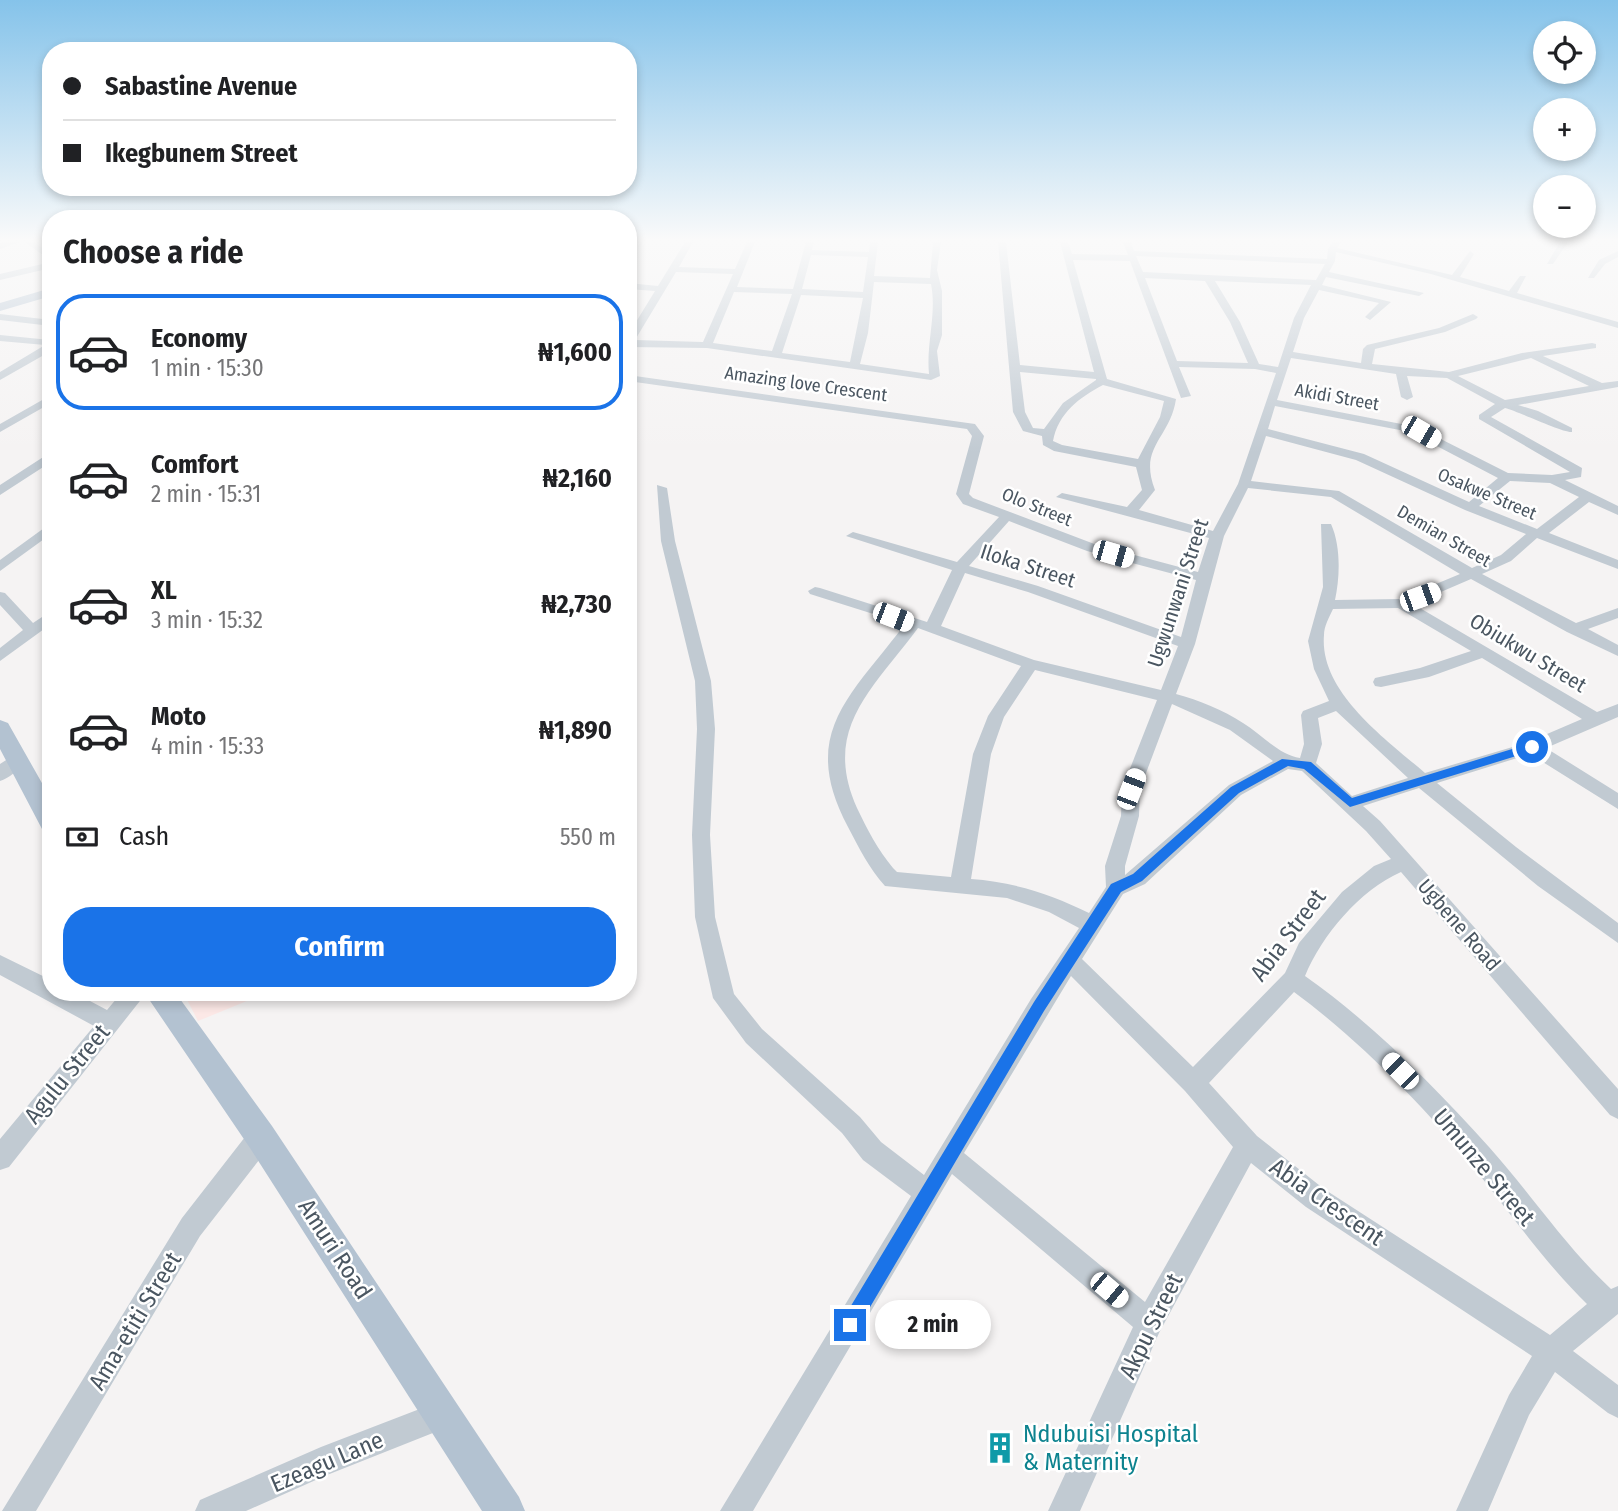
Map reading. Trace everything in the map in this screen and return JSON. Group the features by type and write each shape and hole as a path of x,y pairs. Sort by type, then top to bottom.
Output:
{"main road":[{"path":"0,728 8,766 42,810"},
{"name":"Amuri Road","path":"164,1001 261,1137 505,1511"}],"street":[{"path":"637,330 647,313"},
{"path":"707,345 720,313"},
{"path":"775,356 790,313"},
{"path":"854,368 863,333 865,313"},
{"path":"637,344 707,345 854,368 935,376 932,351 937,335 937,313"},
{"path":"1010,313 1019,412 1029,431 1048,433"},
{"path":"1083,313 1100,378"},
{"path":"1156,313 1185,396"},
{"path":"1229,313 1255,366"},
{"name":"Ugwunwani Street","path":"1116,888 1115,866 1130,817 1131,789 1169,697 1187,644 1217,536 1244,484 1279,370 1305,313"},
{"path":"1370,317 1375,313"},
{"path":"1571,313 1618,325"},
{"path":"0,317 42,322"},
{"path":"1366,367 1368,349 1371,347 1442,330 1473,317"},
{"path":"0,338 42,342"},
{"path":"1286,354 1401,372 1449,375 1532,355 1592,346"},
{"path":"0,377 42,351"},
{"path":"1532,355 1589,382 1615,388"},
{"path":"1176,364 1255,366 1279,370"},
{"path":"1016,368 1100,378 1170,399 1167,416 1142,464 1141,473 1149,490 1130,512"},
{"path":"1401,372 1407,397"},
{"path":"1449,375 1503,404 1534,413 1568,430"},
{"path":"1100,378 1068,404 1048,433 1047,442 1056,453 1142,464"},
{"name":"Amazing love Crescent","path":"637,379 938,419 971,426 976,432"},
{"path":"1552,479 1577,474 1578,471 1540,447 1483,419 1503,404 1615,388"},
{"name":"Akidi Street","path":"1271,402 1413,429 1505,477 1552,479"},
{"path":"0,429 42,403"},
{"name":"Osakwe Street","path":"1262,431 1360,457 1470,507 1618,565"},
{"name":"Olo Street","path":"976,432 978,436 963,497 1092,548 1205,578"},
{"path":"0,491 42,462"},
{"path":"1470,507 1503,482 1505,477"},
{"path":"1552,479 1618,511"},
{"name":"Demian Street","path":"1244,484 1334,494 1572,629 1618,651"},
{"path":"660,488 668,541 703,681 706,729 701,824 705,917 724,998 754,1036 851,1125 872,1151 924,1191 928,1190"},
{"path":"1327,605 1401,603 1438,591 1506,558 1535,533 1542,532 1588,496"},
{"path":"1062,497 1217,536"},
{"path":"932,628 961,566 1007,516"},
{"path":"1326,527 1331,552 1327,605 1316,634 1323,672 1339,704 1425,781 1557,890 1618,934"},
{"path":"0,567 42,534"},
{"name":"Iloka Street","path":"853,536 1033,589 1187,644"},
{"path":"815,591 932,628 1031,664 1169,697 1236,726 1286,762 1307,765 1313,744 1309,715 1339,704"},
{"path":"0,596 23,623 34,631"},
{"name":"Obiukwu Street","path":"1401,603 1596,719"},
{"path":"1572,629 1618,613"},
{"path":"0,656 42,624"},
{"path":"913,624 848,706 833,748 837,782 843,801 873,857 892,880 1007,890 1028,896 1093,925"},
{"path":"1381,682 1423,673 1485,652"},
{"path":"960,885 982,754 996,716 1031,664"},
{"path":"1350,803 1532,747 1618,710"},
{"path":"1532,747 1618,802"},
{"path":"736,1511 928,1190 1116,888 1138,877 1235,790 1286,762"},
{"name":"Ugbene Road","path":"1307,765 1350,803 1404,862 1618,1107"},
{"name":"Abia Street","path":"1193,1083 1293,979 1306,949 1349,898 1381,872 1404,862"},
{"name":"Abia Crescent","path":"1069,960 1193,1083 1248,1145 1315,1198 1550,1352 1618,1403"},
{"path":"0,964 42,987"},
{"name":"Umunze Street","path":"1293,979 1334,1008 1400,1071 1480,1157 1567,1266 1613,1302"},
{"path":"69,1001 108,1022"},
{"name":"Agulu Street","path":"0,1157 127,1001"},
{"name":"Ama-etiti Street","path":"18,1511 191,1227 261,1137"},
{"name":"Akpu Street","path":"1064,1511 1149,1323 1248,1145"},
{"path":"950,1157 1149,1323"},
{"path":"1472,1511 1519,1405 1550,1352 1613,1302"},
{"name":"Ezeagu Lane","path":"211,1511 332,1458 443,1415"}],"shaded area":[{"path":"188,1001 247,1001 198,1021"}],"place":[{"name":"Ndubuisi Hospital & Maternity","path":"1000,1448"}],"route":[{"path":"850,1325 1039,1006 1116,888 1138,877 1204,814 1235,790 1286,762 1307,765 1350,803 1532,747"}]}
